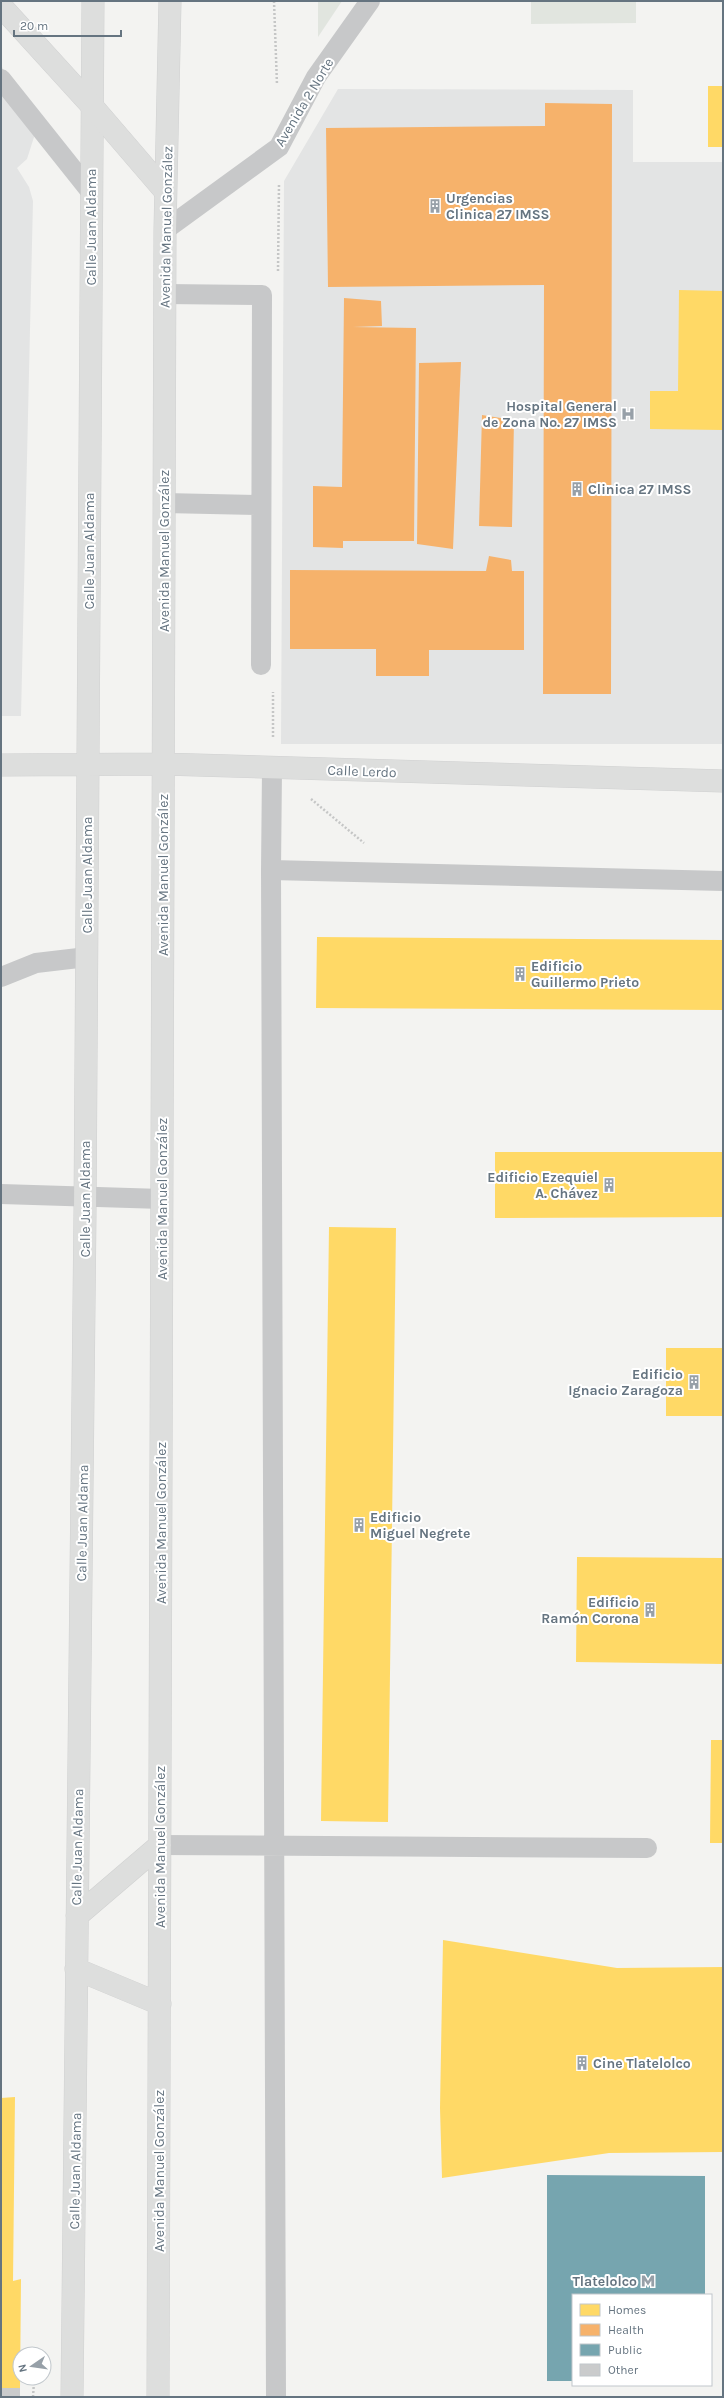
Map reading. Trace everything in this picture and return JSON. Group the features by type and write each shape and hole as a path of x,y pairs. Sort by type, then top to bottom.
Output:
{"street":[{"name":"Calle Juan Aldama","path":"72,2397 86,1197 87,764 93,1"},
{"name":"Avenida Manuel González","path":"158,2397 165,191 170,1"},
{"path":"4,16 92,106 165,191"},
{"name":"Calle Lerdo","path":"1,765 163,764 723,781"},
{"path":"77,1916 160,1845"},
{"path":"76,1969 160,2004"}],"lane":[{"name":"Avenida 2 Norte","path":"165,230 279,147 316,77 370,1"},
{"path":"1,79 91,192"},
{"path":"165,294 262,294 261,665"},
{"path":"164,503 261,505"},
{"path":"272,768 271,870 276,2397"},
{"path":"271,870 723,881"},
{"path":"1,977 36,963 87,957"},
{"path":"1,1194 162,1199"},
{"path":"160,1845 275,1844 647,1848"}],"path":[{"path":"33,2397 34,2386"}],"shaded area":[{"path":"318,1 342,1 318,37"},
{"path":"531,1 636,1 636,23 531,24"},
{"path":"1,65 35,134 27,159 17,168 29,187 33,201 21,716 1,716"},
{"name":"Hospital General de Zona No. 27 IMSS","path":"338,89 633,90 633,162 723,162 723,744 281,744 284,181"}],"building: Homes":[{"path":"708,86 723,86 723,147 708,147"},
{"path":"679,290 723,291 723,430 650,429 650,391 678,391"},
{"name":"Edificio Guillermo Prieto","path":"317,937 723,940 723,1010 316,1008"},
{"name":"Edificio Ezequiel A. Chávez","path":"495,1152 723,1152 723,1217 495,1218"},
{"name":"Edificio Miguel Negrete","path":"329,1227 396,1228 388,1822 321,1821"},
{"name":"Edificio Ignacio Zaragoza","path":"666,1348 723,1348 723,1416 666,1416"},
{"name":"Edificio Ramón Corona","path":"577,1557 723,1558 723,1664 576,1662"},
{"path":"711,1740 723,1740 723,1843 710,1843"},
{"name":"Cine Tlatelolco","path":"443,1940 617,1968 723,1967 723,2152 609,2153 442,2178 440,2108"},
{"path":"15,2097 13,2281 21,2279 20,2346 12,2346 12,2386 20,2386 20,2388 1,2388 1,2098"}],"building: Health":[{"path":"545,103 612,104 611,694 543,694 544,285 328,287 326,128 545,126"},
{"path":"344,298 381,301 382,326 353,327 416,328 414,541 343,541 343,548 313,547 313,486 342,487"},
{"path":"461,362 453,549 417,544 419,363"},
{"path":"482,415 514,420 512,527 479,526"},
{"path":"489,556 511,560 512,571 524,571 524,650 429,650 429,676 376,676 376,649 290,649 290,570 486,571"}],"building: Public":[{"path":"547,2175 705,2176 705,2294 572,2294 572,2381 547,2381"}],"building: Other":[{"path":"1,2388 20,2388 20,2397 1,2397"}],"place":[{"name":"Urgencias Clinica 27 IMSS","path":"435,206"},
{"name":"Hospital General de Zona No. 27 IMSS","path":"628,414"},
{"name":"Clinica 27 IMSS","path":"577,489"},
{"name":"Edificio Guillermo Prieto","path":"520,974"},
{"name":"Edificio Ezequiel A. Chávez","path":"609,1185"},
{"name":"Edificio Ignacio Zaragoza","path":"694,1382"},
{"name":"Edificio Miguel Negrete","path":"359,1525"},
{"name":"Edificio Ramón Corona","path":"650,1610"},
{"name":"Cine Tlatelolco","path":"582,2063"},
{"name":"Tlatelolco","path":"648,2281"}]}
